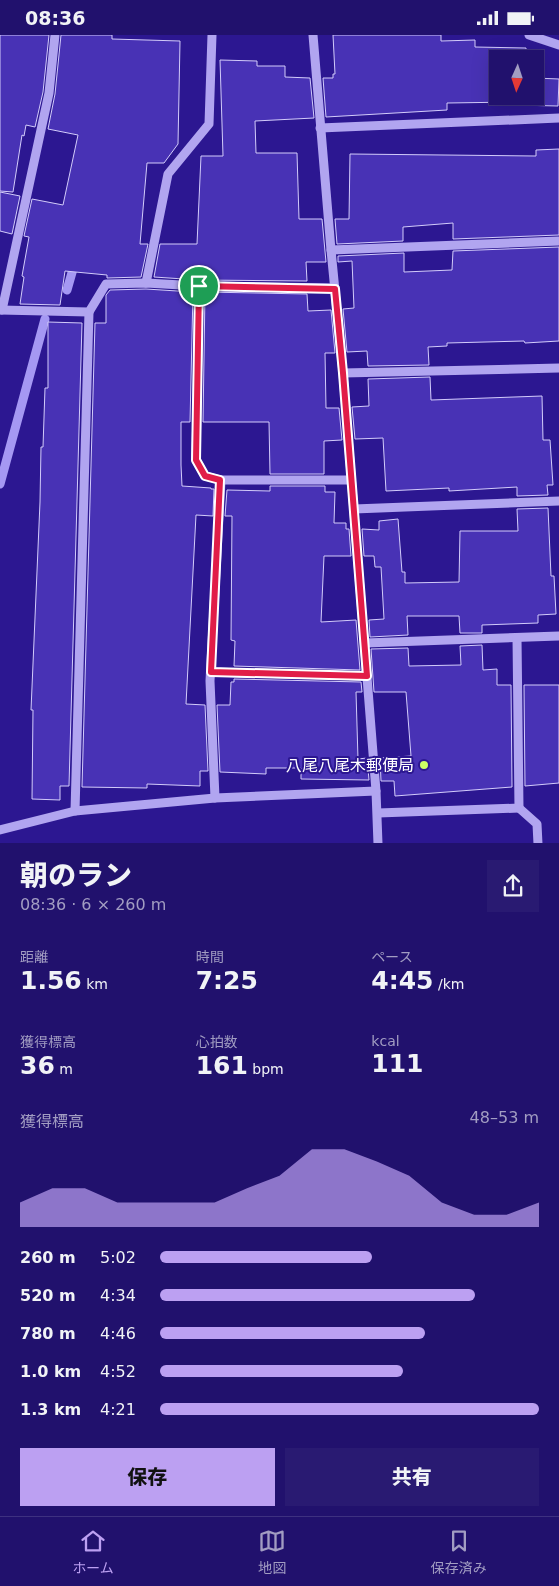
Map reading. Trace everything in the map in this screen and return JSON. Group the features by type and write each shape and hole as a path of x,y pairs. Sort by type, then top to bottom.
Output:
{"street":[{"path":"55,35 49,93 1,310 89,312"},
{"path":"146,283 168,174 209,124 212,35"},
{"path":"313,35 352,480 378,813 378,843"},
{"path":"529,35 559,45"},
{"path":"320,128 559,118"},
{"path":"331,250 559,241"},
{"path":"75,811 89,312 106,283 335,289"},
{"path":"199,286 196,460 205,476 220,480 352,480"},
{"path":"343,373 559,368"},
{"path":"215,798 211,672 220,480"},
{"path":"354,509 559,501"},
{"path":"365,643 559,636"},
{"path":"517,638 519,808"},
{"path":"211,672 367,676"},
{"path":"0,830 75,811 215,798 376,791"},
{"path":"378,813 519,808 537,825 538,843"}],"building":[{"path":"0,35 49,35 43,92 35,127 26,125 24,136 22,135 13,192 0,191"},
{"path":"61,35 112,35 112,39 180,41 178,144 164,163 147,163 140,244 148,244 141,277 107,278 107,275 65,271 60,305 20,304 24,277 22,276 29,237 24,236 32,199 63,205 78,135 48,129 55,94"},
{"path":"333,35 441,35 441,41 475,40 475,47 526,48 526,50 489,50 489,102 447,103 447,110 326,117 323,78 333,78 333,74 335,74"},
{"path":"220,60 257,61 257,66 285,66 285,77 310,78 314,118 255,121 256,153 297,153 299,219 322,219 326,262 306,262 307,281 199,280 154,277 160,244 197,244 201,156 223,156"},
{"path":"544,78 559,79 558,106 516,105 544,105"},
{"path":"559,149 559,235 453,239 453,223 403,227 403,241 337,244 335,219 349,219 350,154 536,156 536,150"},
{"path":"0,192 20,196 12,234 0,231"},
{"path":"559,247 559,341 447,343 447,346 428,347 429,365 368,366 367,351 347,352 343,309 354,308 352,261 338,262 338,256 404,253 404,272 452,270 453,251"},
{"path":"146,289 193,292 190,422 181,422 182,486 214,489 213,516 196,515 186,704 205,705 208,771 200,771 200,786 147,784 147,788 82,787 95,323 106,323 106,295 110,290"},
{"path":"205,292 307,294 308,311 331,310 335,353 325,353 326,408 339,408 342,440 324,441 324,474 270,474 269,422 203,422"},
{"path":"48,322 82,323 69,786 60,786 60,800 32,799 33,710 31,710 41,447 43,447 45,388 48,388"},
{"path":"430,377 431,400 542,396 543,440 550,440 553,485 547,485 548,495 517,496 517,487 449,491 449,488 386,491 383,438 355,439 352,407 369,406 368,379"},
{"path":"270,486 325,486 325,492 335,492 334,523 346,523 346,529 349,529 351,556 324,556 321,622 356,620 360,670 234,666 235,641 231,640 232,516 225,516 227,490 270,491"},
{"path":"548,508 551,576 554,576 556,614 538,615 538,623 482,625 482,633 460,633 459,616 407,616 408,635 370,637 369,620 384,619 381,567 375,567 374,556 364,556 362,529 379,530 379,521 398,519 402,572 405,572 405,583 459,582 460,531 518,531 517,509"},
{"path":"482,645 483,670 497,669 497,685 511,685 512,787 395,796 394,781 381,781 380,758 411,756 406,692 374,692 371,649 408,648 409,666 461,665 460,646"},
{"path":"234,679 361,682 362,692 356,692 358,759 367,758 369,780 301,779 301,768 266,768 266,774 220,772 217,705 230,705 231,682 234,682"},
{"path":"524,685 559,685 559,783 525,786"}],"waterway":[{"path":"67,290 75,262"},
{"path":"0,484 45,319"}],"place":[{"name":"八尾八尾木郵便局","path":"424,765"}],"route":[{"path":"199,286 335,289 367,676 211,672 220,480 205,476 196,460 199,286"}]}
